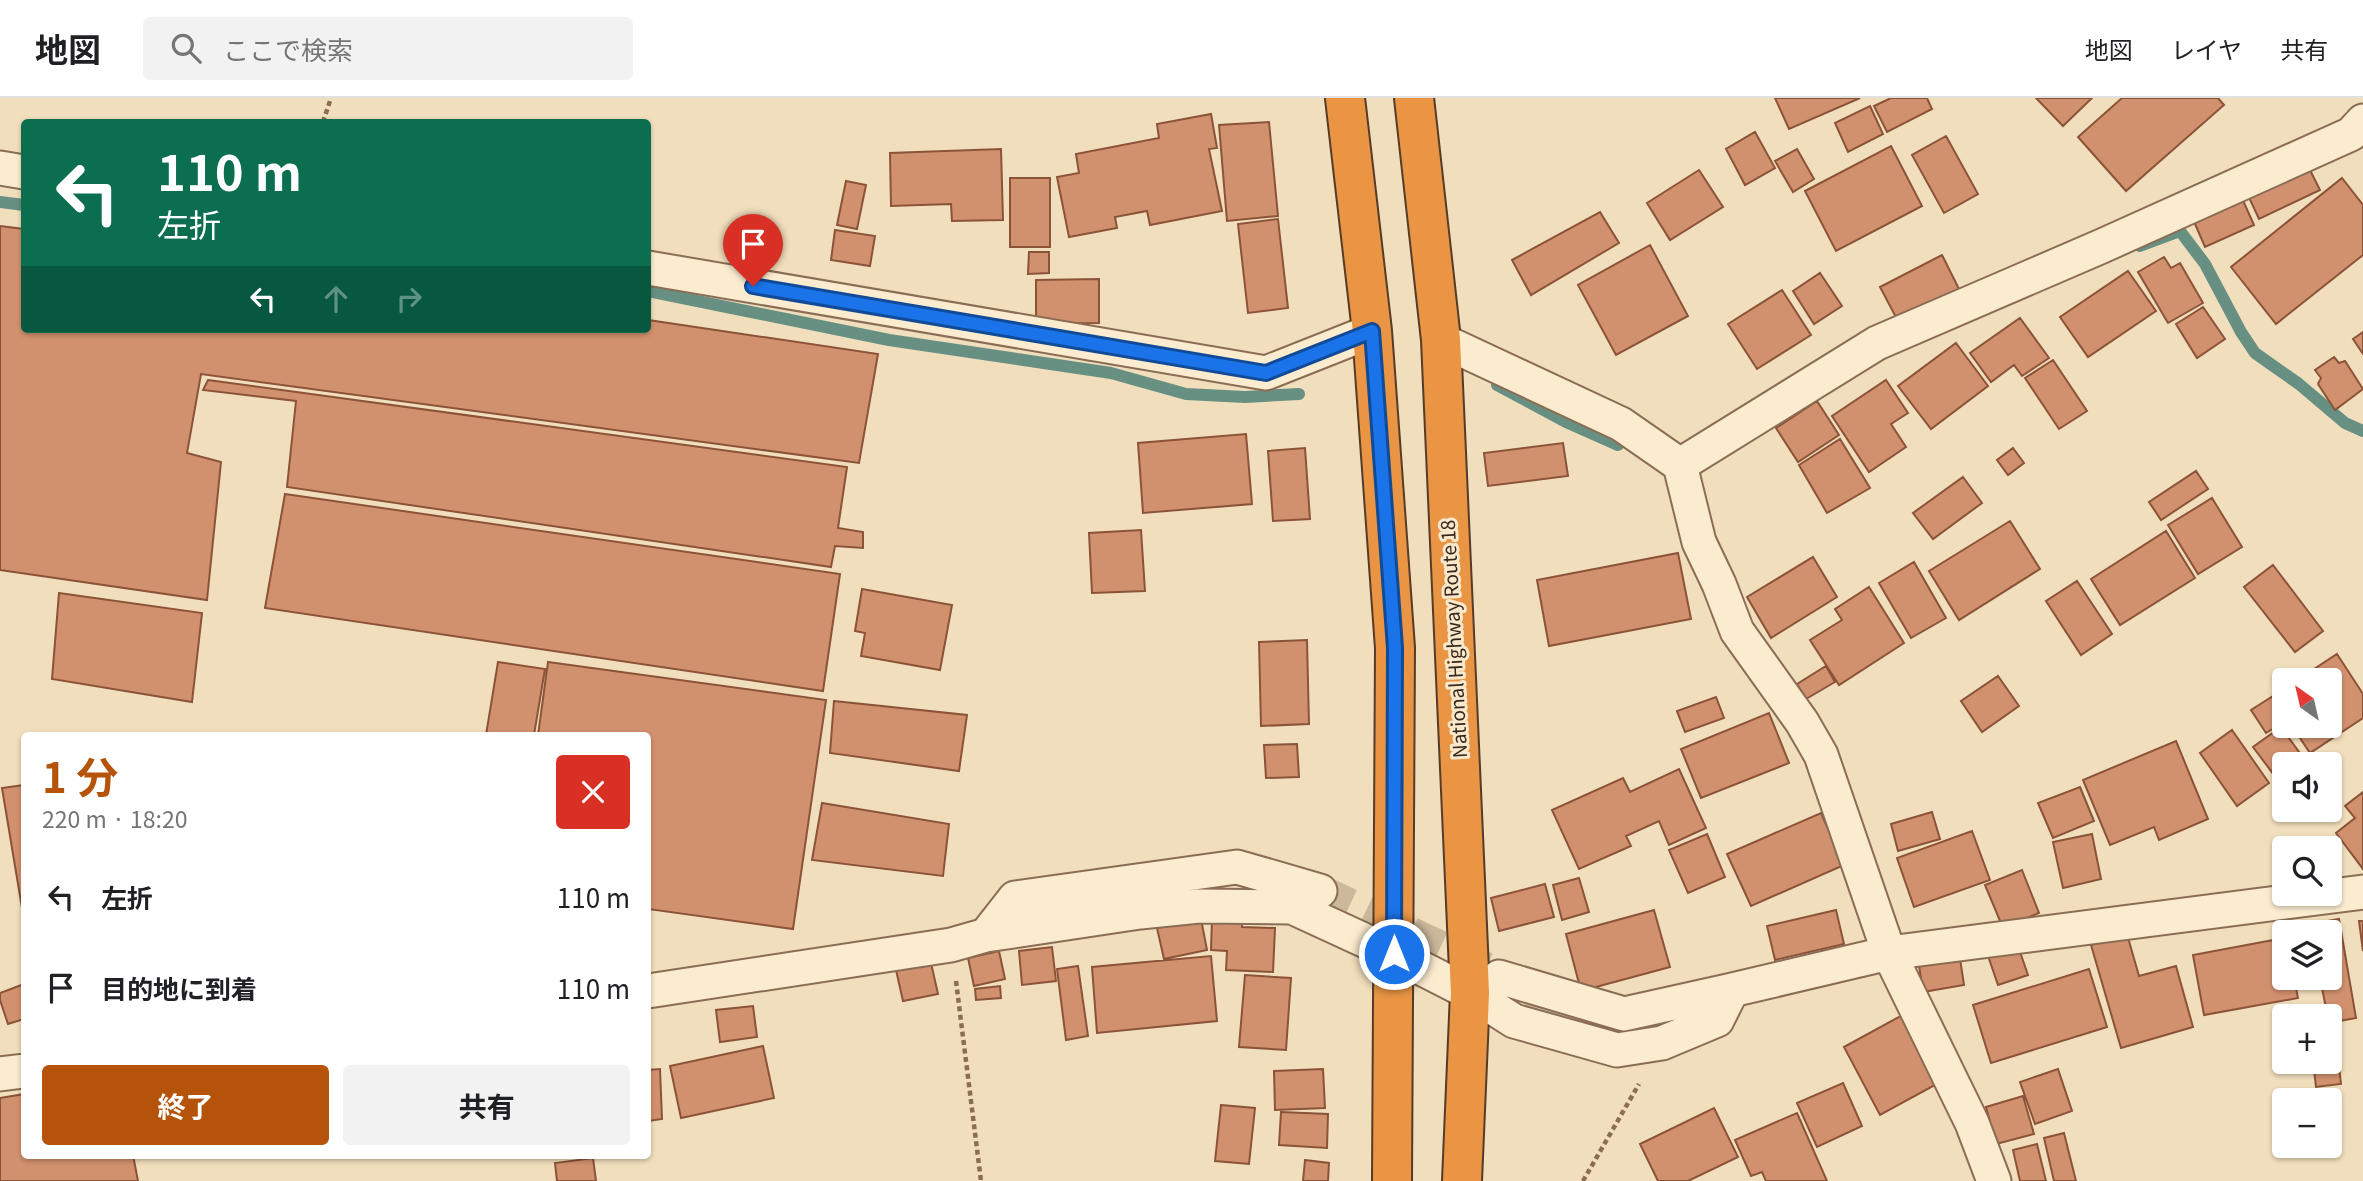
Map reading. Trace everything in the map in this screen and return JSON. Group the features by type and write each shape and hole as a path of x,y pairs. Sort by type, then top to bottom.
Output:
{"highway":[{"path":"1345,98 1372,331 1395,648 1392,1181"},
{"name":"National Highway Route 18","path":"1414,98 1441,340 1484,985 1462,1181"}],"street":[{"path":"1680,465 1877,343 2351,134 2363,121"},
{"path":"0,168 21,172"},
{"path":"651,269 1266,373 1372,331"},
{"path":"1441,340 1621,424 1680,465 1699,542 1737,631 1802,722 1821,755 1889,953 1972,1123 1994,1181"},
{"path":"986,935 1015,898 1237,867 1320,891"},
{"path":"651,990 951,945 986,935 1140,912 1199,906 1292,907 1394,954 1484,985 1624,1014 1889,953 2363,892"},
{"path":"1484,985 1514,1021 1617,1050 1662,1043 1717,1020 1732,990"},
{"path":"0,1074 21,1071"}],"path":[{"path":"324,119 331,98"},
{"path":"951,945 981,1181"},
{"path":"1583,1181 1662,1043"}],"building":[{"path":"1775,98 1860,98 1789,129"},
{"path":"1891,98 1927,98 1932,109 1887,132 1874,106"},
{"path":"2036,98 2092,98 2063,126"},
{"path":"2122,98 2218,98 2224,105 2126,191 2078,137"},
{"path":"1870,106 1883,134 1848,152 1835,123"},
{"path":"1211,114 1217,148 1209,149 1222,211 1150,225 1147,211 1115,217 1117,228 1069,237 1057,177 1079,173 1076,154 1159,138 1157,124"},
{"path":"1269,122 1278,216 1227,221 1219,125"},
{"path":"1755,132 1775,168 1745,185 1726,149"},
{"path":"1946,136 1978,194 1944,213 1912,155"},
{"path":"1891,146 1922,206 1836,251 1805,191"},
{"path":"1001,149 1003,220 952,221 951,204 891,206 890,153"},
{"path":"1797,149 1814,179 1793,192 1775,161"},
{"path":"2306,162 2320,190 2259,219 2246,191"},
{"path":"1699,170 1723,207 1670,240 1647,203"},
{"path":"1010,178 1050,178 1050,247 1010,247"},
{"path":"2342,178 2363,205 2363,255 2276,324 2231,267"},
{"path":"846,181 866,185 857,229 837,225"},
{"path":"2241,196 2254,225 2205,247 2192,217"},
{"path":"1600,212 1619,243 1531,295 1512,260"},
{"path":"1278,219 1288,308 1248,313 1238,224"},
{"path":"0,226 21,229 21,333 651,333 651,320 878,354 859,463 201,374 187,453 221,462 207,600 0,570"},
{"path":"835,230 875,236 870,266 831,260"},
{"path":"1650,245 1688,316 1616,355 1578,285"},
{"path":"1029,252 1049,252 1049,273 1028,274"},
{"path":"1942,255 1961,293 1900,325 1880,287"},
{"path":"2164,257 2171,268 2180,263 2203,303 2168,323 2138,272"},
{"path":"2128,271 2156,311 2088,357 2060,317"},
{"path":"1820,273 1842,306 1814,324 1793,291"},
{"path":"1099,279 1099,323 1036,324 1036,280"},
{"path":"1782,290 1811,335 1757,369 1728,324"},
{"path":"2203,307 2225,339 2197,358 2176,324"},
{"path":"2020,318 2049,358 2022,376 2014,365 1991,382 1970,353"},
{"path":"2363,332 2363,354 2353,339"},
{"path":"1956,343 1988,386 1931,429 1898,386"},
{"path":"2334,357 2339,363 2345,361 2363,389 2335,410 2318,384 2321,378 2315,370"},
{"path":"2053,360 2087,411 2059,429 2025,378"},
{"path":"208,380 847,467 838,528 863,532 863,548 835,546 831,567 287,487 296,401 203,390"},
{"path":"1886,380 1908,413 1891,424 1906,447 1869,472 1832,416"},
{"path":"1817,401 1839,435 1798,462 1776,428"},
{"path":"1246,434 1252,504 1143,513 1138,443"},
{"path":"1840,439 1870,488 1827,513 1799,465"},
{"path":"1563,443 1568,476 1488,486 1484,453"},
{"path":"1305,448 1310,519 1273,521 1268,451"},
{"path":"2013,448 2024,463 2008,475 1997,460"},
{"path":"2196,471 2208,489 2161,520 2149,502"},
{"path":"1963,477 1982,503 1933,539 1913,513"},
{"path":"285,494 840,574 823,691 265,608"},
{"path":"2212,498 2242,547 2198,574 2168,525"},
{"path":"2010,521 2040,569 1959,620 1929,571"},
{"path":"1141,530 1145,591 1092,593 1089,533"},
{"path":"2166,531 2195,578 2120,625 2091,579"},
{"path":"1678,553 1691,619 1549,646 1537,580"},
{"path":"1813,557 1837,597 1771,638 1747,597"},
{"path":"1914,562 1946,618 1911,638 1879,583"},
{"path":"2273,565 2323,631 2295,652 2244,587"},
{"path":"2077,581 2112,634 2081,655 2046,601"},
{"path":"1869,587 1904,643 1839,685 1810,640 1842,620 1835,609"},
{"path":"862,589 952,605 940,670 861,656 865,633 855,631"},
{"path":"59,593 202,613 192,702 52,679"},
{"path":"1307,640 1309,724 1261,726 1259,642"},
{"path":"2337,654 2363,694 2363,718 2342,732 2342,668 2316,668"},
{"path":"498,662 545,669 534,732 486,732"},
{"path":"548,662 826,700 793,929 651,909 651,732 538,732"},
{"path":"1826,666 1835,682 1806,699 1797,684"},
{"path":"1998,676 2019,706 1982,732 1961,701"},
{"path":"1716,697 1724,718 1685,732 1677,711"},
{"path":"2272,697 2272,729 2266,733 2251,710"},
{"path":"834,701 967,715 959,771 830,753"},
{"path":"1769,713 1789,763 1701,798 1681,749"},
{"path":"2232,730 2269,783 2237,806 2200,753"},
{"path":"2272,733 2272,738 2289,738 2299,752 2272,752 2272,772 2253,747"},
{"path":"2300,738 2333,738 2312,752"},
{"path":"2176,741 2208,819 2159,840 2154,827 2110,845 2083,780"},
{"path":"1297,744 1299,777 1266,778 1264,745"},
{"path":"1679,769 1706,828 1669,845 1659,821 1626,836 1631,846 1579,869 1552,810 1623,778 1630,792"},
{"path":"21,785 21,902 2,788"},
{"path":"2080,787 2094,821 2053,838 2038,803"},
{"path":"2363,792 2363,869 2342,841 2342,836 2336,833 2355,818 2345,806"},
{"path":"822,803 949,824 943,876 812,860"},
{"path":"1932,812 1940,839 1898,851 1891,824"},
{"path":"1821,813 1844,865 1751,906 1727,854"},
{"path":"1972,831 1990,880 1914,907 1897,858"},
{"path":"1707,834 1725,877 1688,893 1669,850"},
{"path":"2092,834 2101,879 2063,888 2053,842"},
{"path":"2022,870 2039,913 2003,928 1985,885"},
{"path":"1579,878 1589,912 1562,920 1553,885"},
{"path":"1545,884 1554,917 1499,931 1491,898"},
{"path":"1654,910 1670,967 1581,991 1566,934"},
{"path":"1836,910 1844,944 1775,960 1767,926"},
{"path":"1212,918 1242,919 1242,927 1275,928 1273,972 1226,970 1227,951 1211,950"},
{"path":"1201,919 1207,950 1164,959 1157,928"},
{"path":"2359,921 2363,921 2363,951"},
{"path":"2127,934 2139,976 2176,966 2193,1027 2121,1048 2091,945"},
{"path":"2342,936 2356,1018 2342,1021 2342,1004 2325,1004 2322,990 2342,990"},
{"path":"2272,940 2272,990 2296,990 2298,998 2204,1015 2193,955"},
{"path":"2017,943 2028,975 1998,985 1987,953"},
{"path":"1052,947 1056,981 1022,985 1019,951"},
{"path":"999,951 1005,979 974,986 968,958"},
{"path":"1959,952 1964,985 1923,992 1918,959"},
{"path":"1211,956 1217,1021 1097,1033 1092,967"},
{"path":"931,963 938,994 903,1001 896,970"},
{"path":"1078,966 1088,1036 1066,1040 1057,969"},
{"path":"2089,969 2107,1027 1991,1063 1973,1005"},
{"path":"1245,975 1291,978 1286,1050 1239,1047"},
{"path":"21,985 21,1020 8,1024 0,993"},
{"path":"1000,986 1001,998 976,1000 975,989"},
{"path":"753,1006 757,1037 720,1042 716,1010"},
{"path":"1908,1012 1944,1080 1880,1115 1844,1047"},
{"path":"763,1046 774,1098 681,1118 670,1066"},
{"path":"660,1069 662,1119 651,1121 651,1070"},
{"path":"1323,1069 1325,1108 1275,1110 1274,1071"},
{"path":"2058,1069 2072,1111 2035,1124 2020,1082"},
{"path":"2314,1074 2340,1074 2341,1084 2316,1087"},
{"path":"1843,1083 1862,1126 1817,1147 1797,1103"},
{"path":"21,1094 21,1159 134,1159 138,1181 0,1181 0,1098"},
{"path":"2023,1096 2034,1134 1996,1144 1986,1107"},
{"path":"1221,1105 1255,1108 1249,1164 1215,1161"},
{"path":"1714,1108 1738,1157 1688,1181 1658,1181 1640,1144"},
{"path":"1281,1112 1328,1114 1327,1148 1279,1145"},
{"path":"1797,1113 1827,1181 1766,1181 1762,1172 1751,1176 1735,1140"},
{"path":"2064,1133 2076,1181 2054,1181 2044,1138"},
{"path":"2037,1144 2046,1181 2020,1181 2013,1150"},
{"path":"593,1159 596,1181 557,1181 555,1163"},
{"path":"1305,1160 1329,1163 1328,1181 1303,1181"}],"waterway":[{"path":"0,202 21,205"},
{"path":"2140,246 2180,231 2205,264 2255,353 2299,384 2345,423 2363,431"},
{"path":"651,292 889,340 1111,373 1186,394 1245,397 1299,394"},
{"path":"1497,385 1566,422 1618,445"}],"tunnel":[{"path":"1320,891 1489,970"}],"route":[{"path":"753,286 1266,373 1372,331 1395,648 1394,954"}]}
